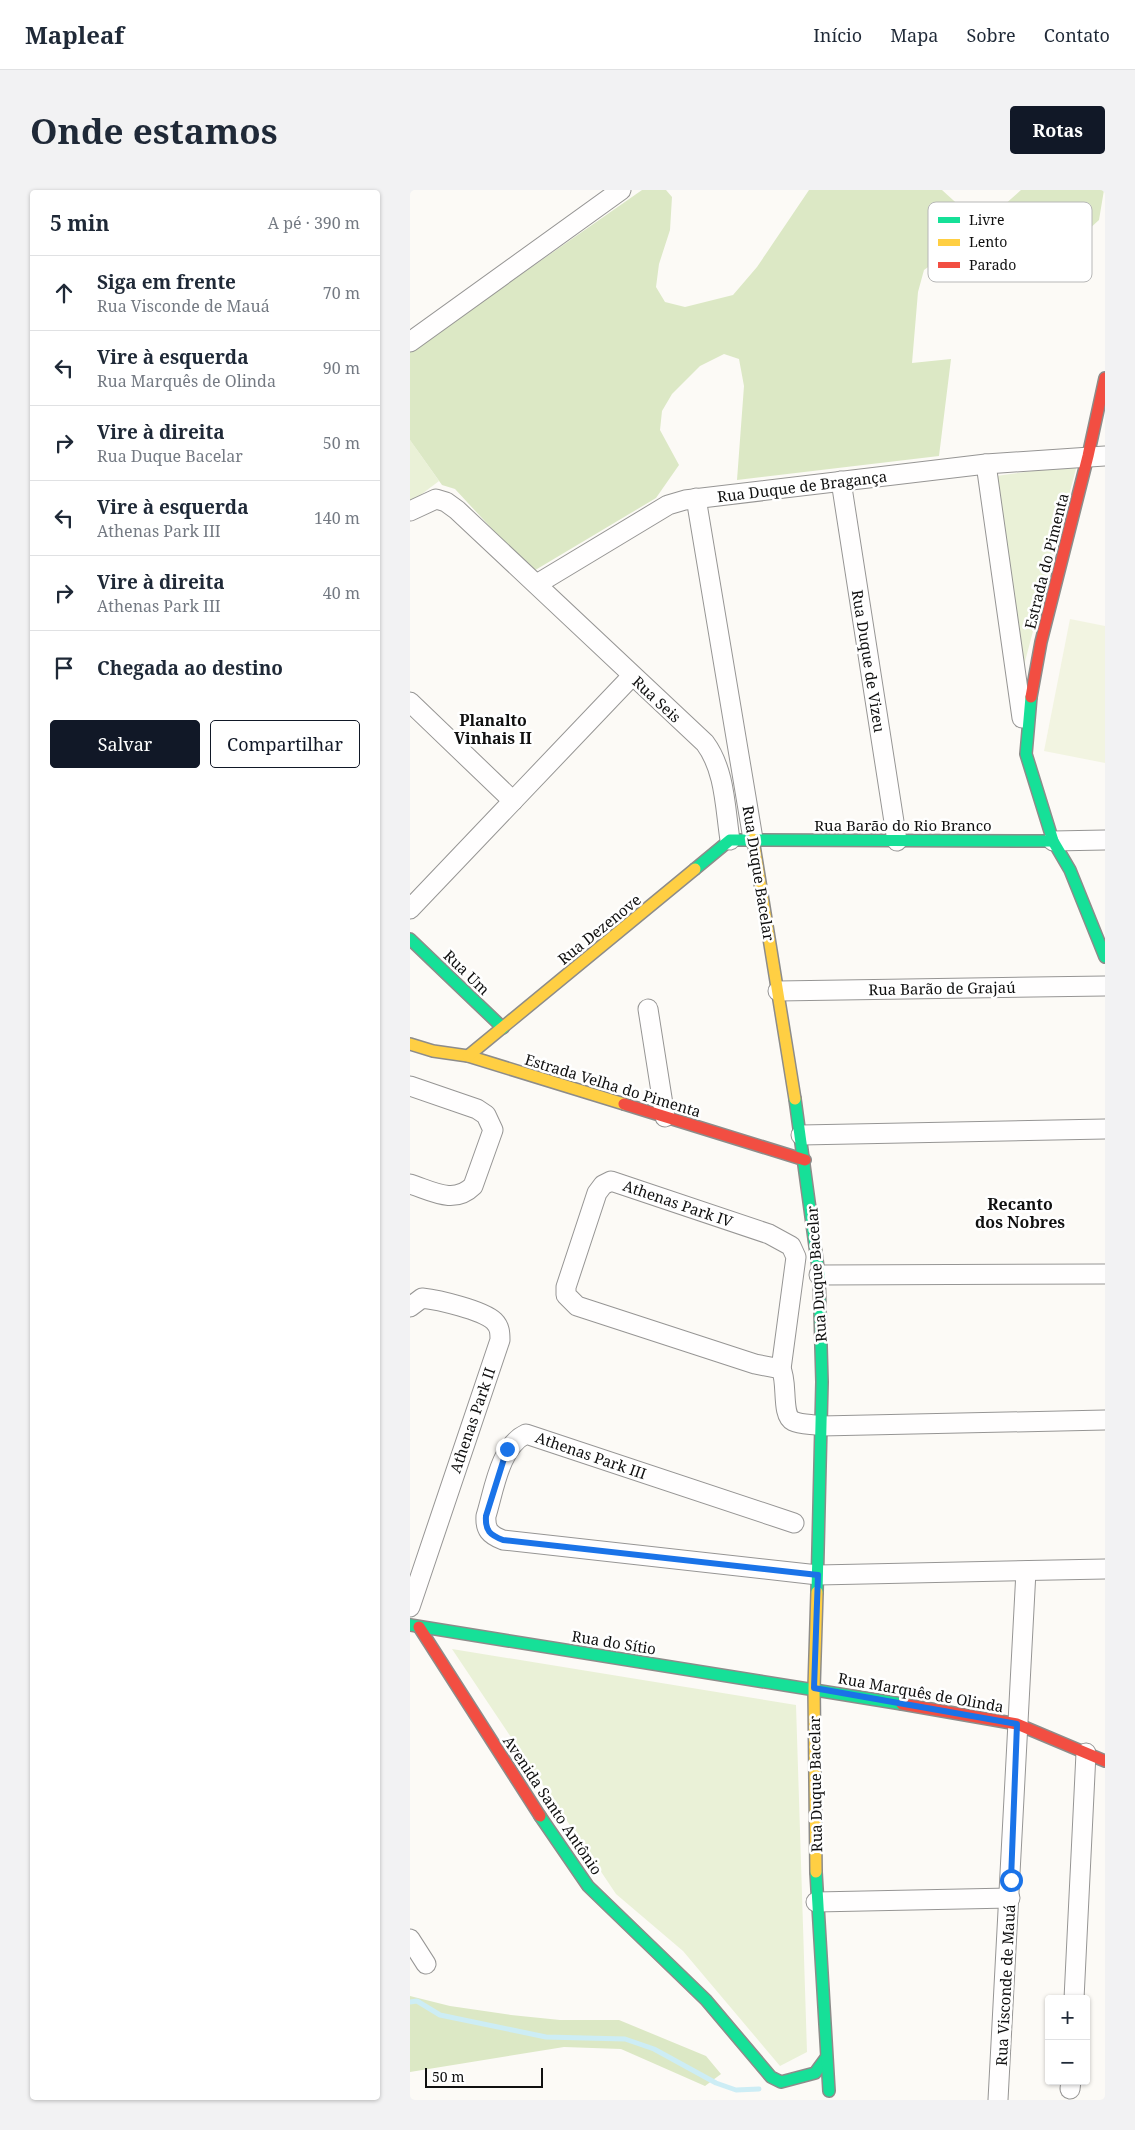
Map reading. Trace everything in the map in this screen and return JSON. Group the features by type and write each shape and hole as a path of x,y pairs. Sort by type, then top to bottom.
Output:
{"main road":[{"name":"Estrada do Pimenta","path":"1026,754 1031,694 1040,642 1096,456 1105,378"},
{"path":"1026,754 1053,841 1070,870 1105,957"},
{"path":"730,840 753,839"},
{"name":"Rua Barão do Rio Branco","path":"753,839 1053,841"},
{"name":"Rua Duque Bacelar","path":"753,839 805,1160 819,1275 821,1426 814,1688 816,1902 830,2096"},
{"name":"Rua Dezenove","path":"468,1056 730,840"},
{"name":"Rua Um","path":"410,939 503,1028"},
{"name":"Estrada Velha do Pimenta","path":"410,1044 433,1051 468,1056 805,1160"},
{"name":"Rua do Sítio","path":"414,1626 814,1688"},
{"name":"Avenida Santo Antônio","path":"414,1626 570,1862 588,1886 706,2000 781,2092 794,2079"},
{"name":"Rua Marquês de Olinda","path":"814,1688 1017,1724 1105,1760"},
{"path":"794,2079 819,2070 826,2058"},
{"name":"Avenida Santo Antônio","path":"765,2071 781,2082 794,2079"},
{"path":"806,2075 820,2080 830,2096"}],"street":[{"path":"410,342 621,190"},
{"name":"Rua Duque de Bragança","path":"537,584 668,505 696,498 986,464 1096,456"},
{"path":"986,464 1026,754"},
{"name":"Rua Duque de Vizeu","path":"840,481 897,841"},
{"name":"Rua Duque Bacelar","path":"696,498 753,839"},
{"name":"Rua Seis","path":"410,511 436,499 446,502 537,584 632,676 705,743 713,754 719,769 730,840"},
{"path":"410,909 632,676"},
{"path":"410,702 513,801"},
{"path":"1053,841 1105,840"},
{"name":"Rua Barão de Grajaú","path":"778,991 1105,986"},
{"path":"648,1008 665,1117"},
{"path":"410,1086 477,1109 486,1115 493,1130 473,1186 467,1192 450,1197 410,1184"},
{"path":"801,1135 1105,1129"},
{"name":"Athenas Park IV","path":"781,1369 755,1364 572,1303 566,1295 566,1287 596,1193 603,1185 611,1181 619,1183 769,1234 791,1246 796,1257 781,1369 784,1375 786,1410 788,1417 794,1422 821,1426"},
{"path":"819,1275 1105,1274"},
{"name":"Athenas Park II","path":"410,1307 422,1298 432,1299 484,1315 495,1322 500,1330 500,1340 410,1606"},
{"path":"821,1426 1105,1420"},
{"name":"Athenas Park III","path":"794,1524 526,1434 518,1438 507,1449 486,1516 485,1527 492,1536 503,1540 818,1575"},
{"path":"818,1575 1105,1569"},
{"name":"Rua Visconde de Mauá","path":"998,2100 1026,1571"},
{"path":"1074,1995 1086,1753"},
{"path":"816,1902 1010,1898"},
{"path":"410,1940 426,1964"}],"green space":[{"path":"642,190 666,190 672,197 670,230 659,264 656,287 665,302 685,307 733,295 757,267 809,190 942,190 955,202 928,202 928,267 924,270 918,292 912,363 951,359 939,456 737,480 744,386 739,359 724,354 700,366 672,394 662,411 660,430 679,465 656,498 532,572 455,489 442,485 410,440 410,352"},
{"path":"1021,190 1104,190 1099,220 1092,226 1092,202 1008,202"},
{"path":"410,440 439,481 410,503"},
{"path":"1077,465 1023,669 996,476"},
{"path":"1070,619 1105,626 1105,763 1044,751"},
{"path":"452,1649 796,1705 807,2052 780,2066 683,1951 616,1894"},
{"path":"410,1996 450,2006 511,2015 560,2020 619,2020 706,2056 721,2074 705,2086 621,2049 564,2047 410,2072"}],"waterway":[{"path":"410,2002 417,2001 440,2015 546,2037 625,2039 654,2049 716,2083 736,2090 759,2089"}],"traffic: fast":[{"path":"1031,697 1026,754 1053,841 1070,870 1105,957"},
{"path":"695,869 730,840 1053,841"},
{"path":"410,939 503,1028"},
{"path":"795,1099 819,1275 822,1382 817,1592"},
{"path":"410,1625 902,1704"},
{"path":"540,1816 588,1886 706,2000 771,2077 781,2082 815,2073 826,2058"},
{"path":"816,1872 829,2091"}],"traffic: slow":[{"path":"753,839 795,1099"},
{"path":"468,1056 695,869"},
{"path":"410,1044 433,1051 468,1056 624,1104"},
{"path":"816,1872 814,1688 817,1592"}],"traffic: jam":[{"path":"1031,697 1041,642 1088,456 1105,378"},
{"path":"624,1104 805,1160"},
{"path":"419,1627 540,1816"},
{"path":"902,1704 1017,1724 1105,1761"}],"district":[{"name":"Planalto Vinhais II","path":"493,729"},
{"name":"Recanto dos Nobres","path":"1020,1213"}],"route":[{"path":"507,1449 486,1516 485,1527 492,1536 503,1540 818,1575 814,1688 1017,1724 1011,1880"}]}
